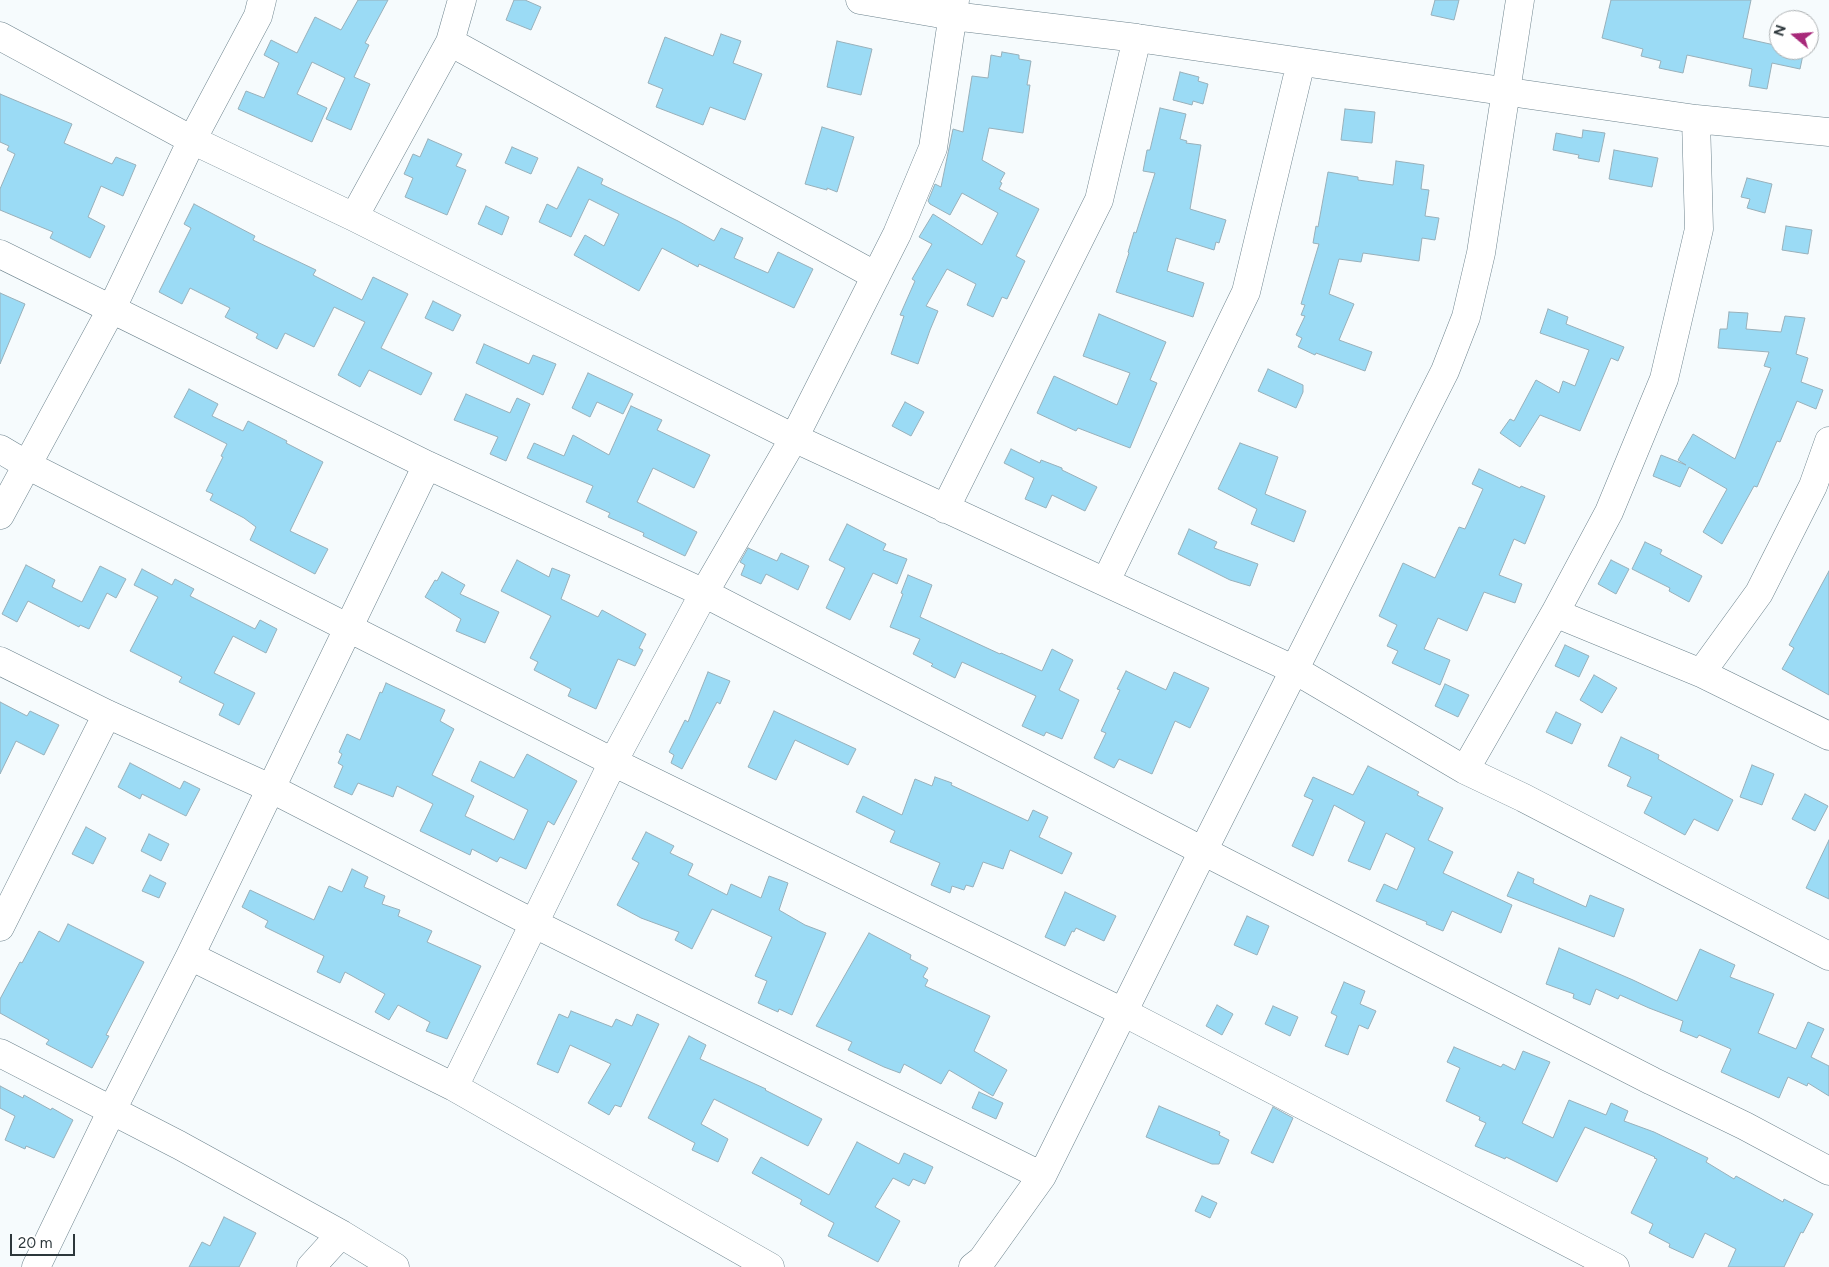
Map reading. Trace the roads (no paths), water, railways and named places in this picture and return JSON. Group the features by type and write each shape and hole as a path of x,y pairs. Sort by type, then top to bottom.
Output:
{"street":[{"path":"0,515 111,310 192,140 258,16 262,0"},
{"path":"354,218 450,42 462,0"},
{"path":"860,0 954,8 1137,38 1696,119 1829,132"},
{"path":"973,1267 982,1260 1042,1176 1203,851 1445,371 1466,317 1481,253 1520,0"},
{"path":"454,1087 613,762 704,593 794,438 898,234 933,148 954,8"},
{"path":"0,36 192,140 354,218 794,438 1295,670 1465,770 1524,798 1829,956"},
{"path":"945,508 1099,200 1137,38"},
{"path":"450,42 876,276"},
{"path":"1106,581 1246,292 1301,62"},
{"path":"1465,770 1555,612 1609,512 1664,379 1699,229 1696,119"},
{"path":"0,254 427,465 704,593 1652,1081 1745,1126 1829,1171"},
{"path":"1702,673 1759,593 1813,486 1829,441"},
{"path":"0,449 613,762 1123,1012 1615,1267"},
{"path":"36,1267 112,1110 190,956 427,465"},
{"path":"1555,612 1702,673 1829,736"},
{"path":"0,661 108,714 270,788 535,924 1042,1176"},
{"path":"0,927 108,714"},
{"path":"190,956 454,1087 770,1267"},
{"path":"0,1053 112,1110 341,1234 395,1267"},
{"path":"311,1267 341,1234"}]}
